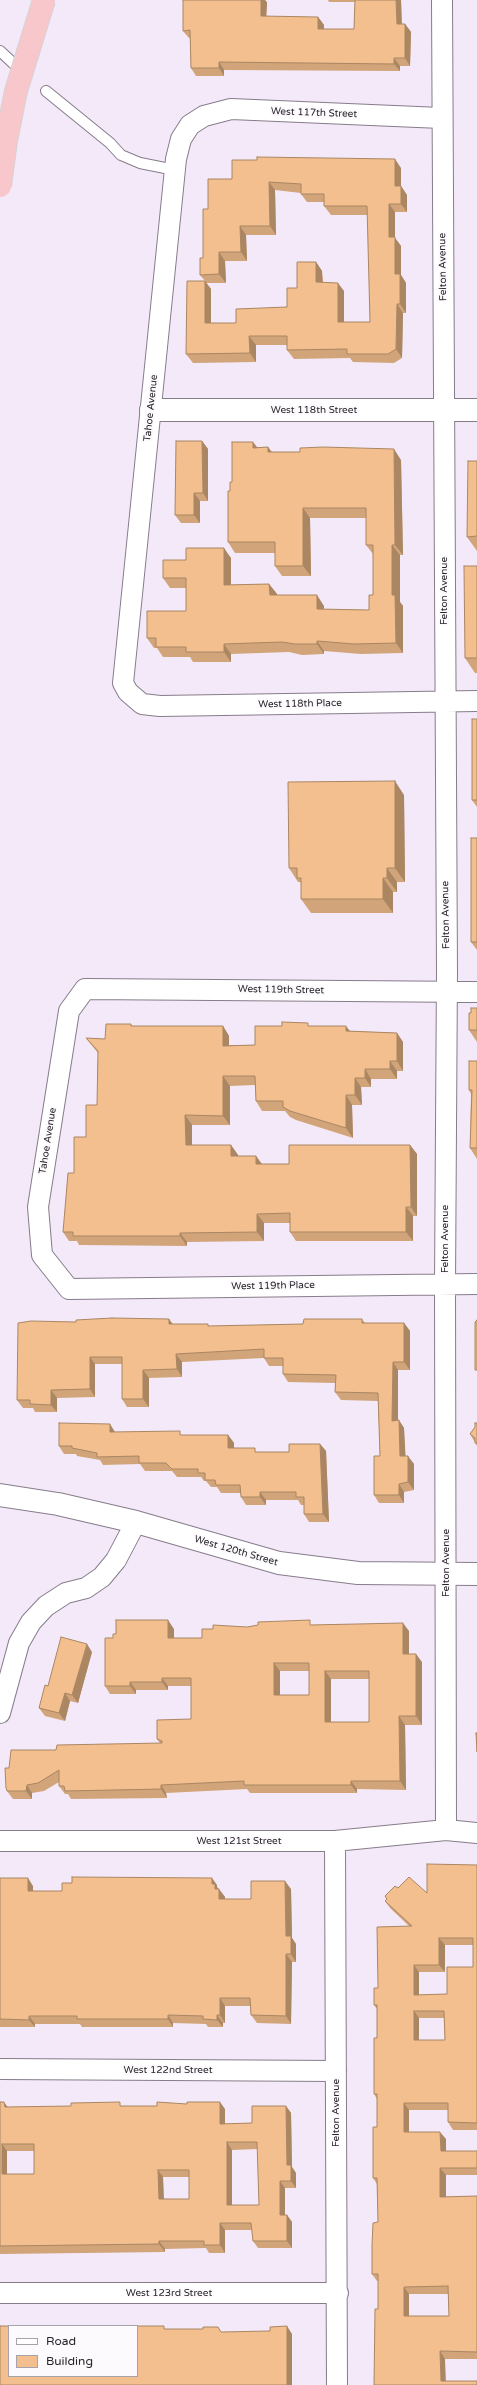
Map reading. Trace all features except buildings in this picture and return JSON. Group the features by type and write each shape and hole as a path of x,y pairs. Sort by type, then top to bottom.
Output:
{"highway":[{"path":"0,186 6,141 16,92 44,0"}],"main road":[{"name":"West 118th Street","path":"151,410 477,410"},
{"name":"West 120th Street","path":"0,1495 58,1504 136,1522 279,1563 358,1573 477,1574"}],"street":[{"name":"Felton Avenue","path":"442,0 441,118 444,410 446,992 446,1830"},
{"name":"West 117th Street","path":"190,125 210,114 231,109 441,118"},
{"name":"Tahoe Avenue","path":"128,692 123,683 123,667 176,170 181,139 190,125"},
{"name":"West 118th Place","path":"128,692 142,704 160,706 477,701"},
{"name":"Tahoe Avenue","path":"69,1289 42,1255 38,1207 69,1011 85,989"},
{"name":"West 119th Street","path":"85,989 477,992"},
{"name":"West 119th Place","path":"69,1289 477,1284"},
{"path":"0,1713 19,1643 31,1622 46,1606 66,1593 86,1588 102,1577 116,1560 136,1522"},
{"name":"West 121st Street","path":"0,1841 335,1841 446,1830 477,1833"},
{"name":"Felton Avenue","path":"335,1841 338,2293 337,2385"},
{"name":"West 122nd Street","path":"0,2069 336,2071"},
{"name":"West 123rd Street","path":"0,2293 338,2293"}],"lane":[{"path":"0,51 14,64"},
{"path":"46,90 110,143 121,155 140,163 176,170"}]}
